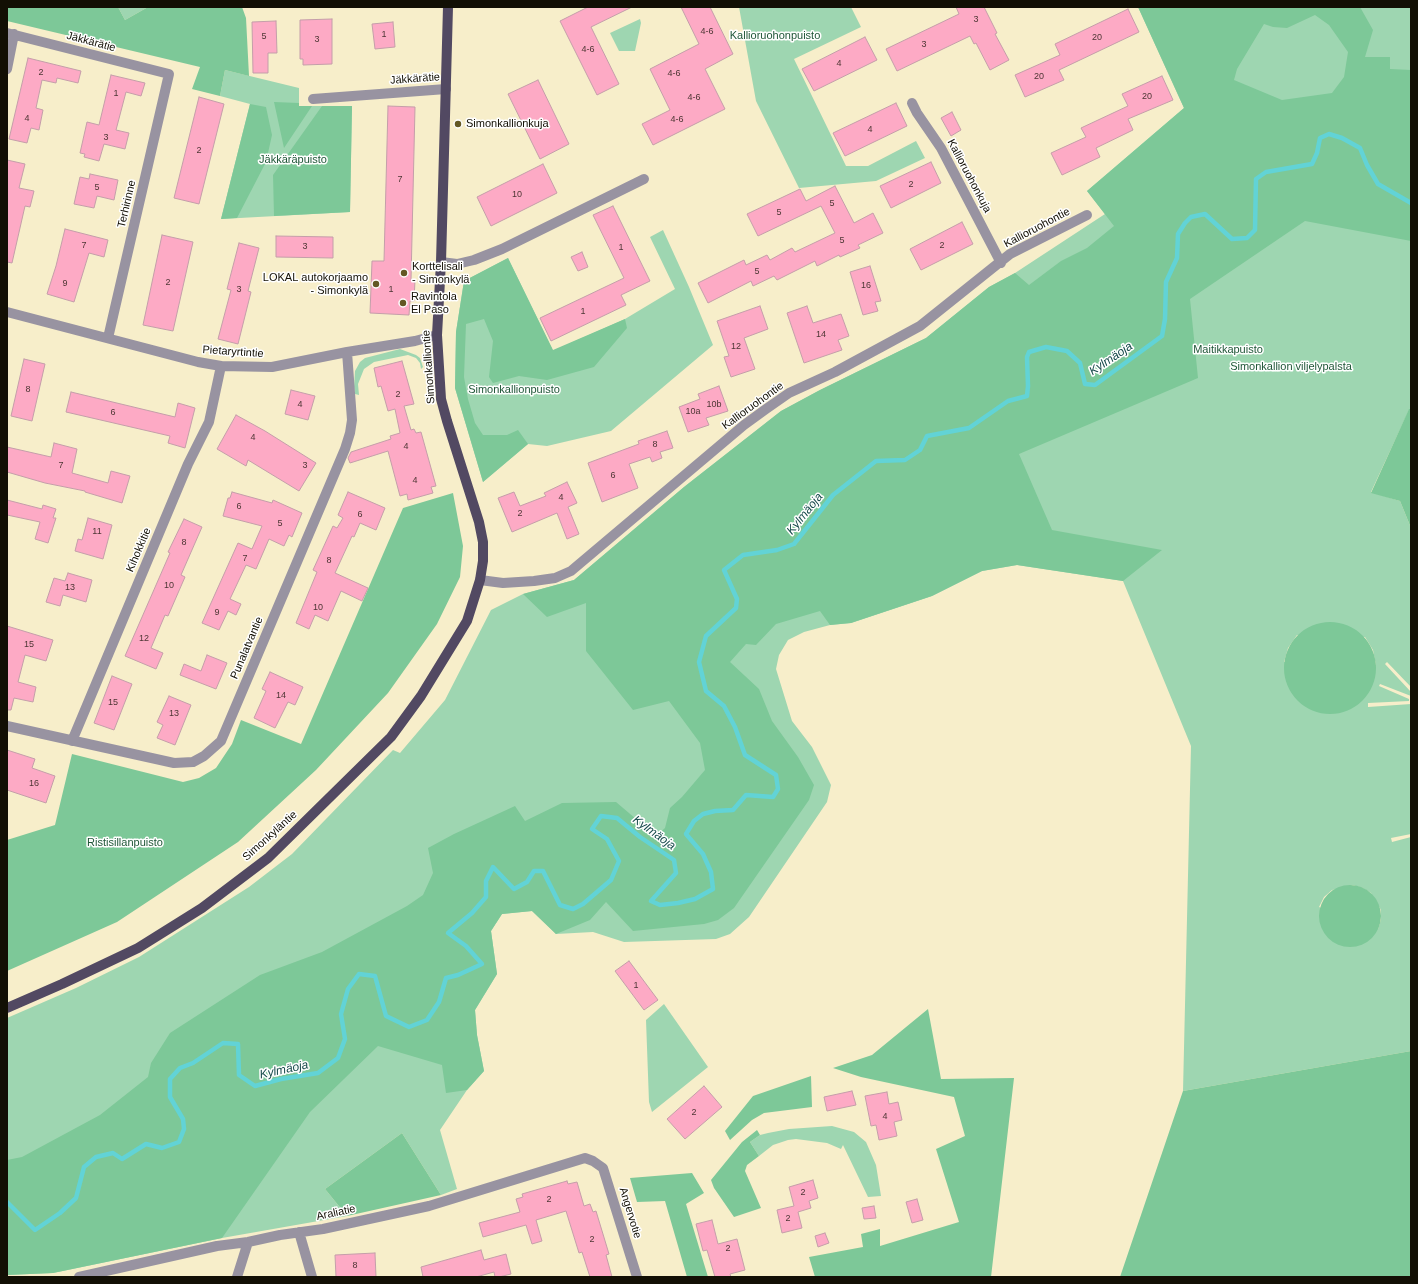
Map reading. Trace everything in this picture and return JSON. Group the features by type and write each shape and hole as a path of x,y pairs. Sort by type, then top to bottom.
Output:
{"main road":[{"name":"Simonkalliontie","path":"448,7 441,262 437,336 441,399 446,421 479,522 483,542 483,560 480,580 467,621"},
{"name":"Simonkyläntie","path":"7,1008 138,948 202,908 268,858 391,737 421,696 467,621"}],"street":[{"name":"Jäkkärätie","path":"11,33 169,74"},
{"path":"7,69 11,33"},
{"name":"Terhirinne","path":"108,338 169,74"},
{"name":"Jäkkärätie","path":"313,99 446,89"},
{"name":"Kallioruohonkuja","path":"912,103 917,113 941,148 1000,263"},
{"path":"441,262 457,264 474,260 644,179"},
{"name":"Kallioruohontie","path":"480,580 503,583 534,582 555,578 571,571 732,435 789,393 835,372 920,326 1010,254 1087,216"},
{"name":"Pietaryrtintie","path":"7,312 198,362 221,366 272,367 437,336"},
{"name":"Punalatvantie","path":"7,726 174,763 193,762 204,756 221,741 345,449 352,420 346,352"},
{"name":"Kihokkitie","path":"72,741 188,464 209,422 221,366"},
{"name":"Araliatie","path":"79,1277 217,1246 248,1242 323,1228 429,1206 585,1158 593,1160"},
{"name":"Angervotie","path":"593,1160 603,1168 637,1277"},
{"path":"299,1232 312,1277"},
{"path":"237,1277 248,1242"}],"green space":[{"path":"7,7 118,7 125,20 148,7 242,7 246,18 249,76 225,70 220,96 192,89 200,67 7,21"},
{"path":"118,7 148,7 125,20"},
{"name":"Kallioruohonpuisto","path":"739,7 851,7 861,27 794,59 846,166 868,166 916,141 925,158 876,181 799,188 756,101"},
{"name":"Maitikkapuisto","path":"1138,7 1411,7 1411,409 1409,410 1371,492 1400,501 1411,528 1411,687 1387,662 1385,664 1411,692 1411,696 1380,684 1379,686 1409,699 1409,701 1368,703 1368,707 1411,704 1411,834 1391,838 1392,842 1411,837 1411,1051 1183,1091 1191,746 1123,581 1017,565 982,571 932,596 851,623 830,625 804,632 788,640 779,655 776,669 792,721 812,747 831,785 827,802 749,917 730,934 716,939 624,942 593,932 556,934 532,911 502,914 491,931 497,974 475,1010 477,1035 484,1071 467,1090 440,1130 457,1189 441,1195 402,1133 325,1189 347,1216 222,1238 53,1273 7,1275 7,1018 76,988 139,957 249,887 292,854 393,750 400,753 445,700 491,610 523,594 574,580 684,487 781,411 820,390 926,338 989,287 1015,273 1105,214 1087,191 1184,108","holes":["1297,635 1365,637 1373,650 1376,665 1284,662 1288,648","1353,885 1363,888 1371,893 1381,910 1381,920 1378,929 1319,907 1324,897 1332,890"]},
{"name":"Maitikkapuisto","path":"1138,7 1360,7 1373,30 1365,57 1390,57 1390,69 1411,70 1411,241 1305,221 1190,299 1198,378 1019,454 1052,530 1162,550 1123,581 1017,565 982,571 932,596 851,623 830,625 820,611 776,624 756,645 746,644 730,662 759,689 772,721 798,757 814,785 809,800 734,908 718,920 704,924 633,931 606,902 590,920 556,934 532,911 502,914 491,931 497,974 475,1010 477,1035 484,1071 467,1090 446,1093 442,1065 378,1046 310,1112 222,1238 53,1273 7,1275 7,1160 22,1157 100,1115 148,1077 151,1063 170,1033 260,975 322,952 407,906 423,895 433,873 428,848 454,834 515,806 525,821 562,803 616,802 656,836 665,828 670,808 682,797 705,770 700,743 669,701 633,710 586,651 586,603 547,617 523,594 574,580 684,487 781,411 820,390 926,338 989,287 1015,273 1029,285 1061,261 1087,248 1114,226 1087,191 1184,108","holes":["1315,15 1329,25 1348,52 1344,77 1332,93 1282,100 1234,80 1237,69 1264,24 1273,27 1287,28"]},
{"path":"640,19 641,23 635,51 619,51 610,33"},
{"name":"Jäkkäräpuisto","path":"225,70 299,88 299,106 352,106 350,212 221,219 250,104 220,96"},
{"path":"274,102 299,103 299,106 312,106 284,148"},
{"path":"250,104 266,107 272,135 266,162 237,218 221,219"},
{"path":"322,106 352,106 350,212 274,216 273,175"},
{"name":"Simonkallionpuisto","path":"663,230 713,345 611,431 547,446 528,444 483,482 455,388 456,332 464,281 508,258 553,351 625,319 675,289 650,237"},
{"path":"508,258 553,350 625,319 627,328 594,367 547,380 519,376 493,383 489,377 493,341 484,319 466,324 464,377 468,399 475,423 483,435 507,435 518,430 528,444 483,482 455,388 456,332 464,281"},
{"path":"400,349 420,358 423,367 421,369 420,363 416,358 408,355 374,362 364,369 358,384 359,395 355,394 355,371 360,362 365,358"},
{"path":"1409,409 1411,409 1411,528 1400,501 1371,493"},
{"name":"Ristisillanpuisto","path":"453,493 463,546 460,577 437,624 388,693 316,770 238,842 117,922 7,971 7,840 55,825 72,754 183,782 199,778 216,768 232,744 241,720 301,744 403,508"},
{"path":"1330,622 1339,623 1356,630 1368,642 1375,659 1375,677 1368,694 1356,706 1339,713 1330,714 1321,713 1304,706 1292,694 1285,677 1284,668 1285,659 1292,642 1304,630 1321,623"},
{"path":"1344,885 1356,885 1372,894 1379,904 1381,916 1379,928 1372,938 1356,947 1344,947 1333,942 1324,933 1319,922 1319,910 1324,899 1333,890"},
{"path":"664,1004 708,1067 652,1112 649,1102 646,1020"},
{"path":"928,1009 941,1079 1014,1078 991,1277 815,1277 809,1257 863,1247 861,1234 880,1229 880,1246 959,1222 936,1149 965,1136 954,1097 861,1077 833,1068 872,1055"},
{"path":"1411,1051 1411,1277 1120,1277 1183,1091"},
{"path":"811,1076 812,1107 764,1113 752,1120 730,1140 725,1131 753,1096"},
{"path":"832,1126 854,1132 866,1142 876,1165 881,1196 868,1197 843,1145 841,1149 827,1143 796,1139 788,1140 773,1145 759,1156 750,1142 760,1135 768,1133 789,1129"},
{"path":"757,1130 760,1135 750,1142 759,1156 747,1165 745,1171 761,1208 734,1217 714,1188 711,1180 742,1142"},
{"path":"402,1133 441,1195 347,1216 325,1189"},
{"path":"692,1173 704,1193 686,1204 708,1277 687,1277 665,1201 637,1202 630,1178"}],"building":[{"path":"588,7 632,7 591,27 619,84 597,95 560,21"},
{"path":"681,7 710,7 733,54 705,69 725,109 653,145 642,124 670,110 650,69 699,44"},
{"path":"956,7 984,7 997,33 995,34 1009,60 990,70 976,43 974,44 970,36 897,71 886,49 959,14"},
{"path":"1128,9 1139,32 1059,70 1064,80 1025,97 1015,75 1060,55 1055,44"},
{"path":"332,19 332,64 303,65 303,59 300,59 300,20"},
{"path":"276,21 277,53 268,53 268,73 253,73 252,22"},
{"path":"393,22 395,47 375,49 372,24"},
{"path":"865,37 877,60 814,91 802,69"},
{"path":"28,58 81,71 78,83 57,78 56,83 42,80 36,108 43,110 39,130 31,128 27,143 9,139"},
{"path":"111,75 145,83 141,96 126,92 116,130 129,133 125,149 104,144 99,161 84,157 85,154 80,153 87,122 99,125"},
{"path":"1162,76 1173,100 1128,119 1133,130 1096,148 1100,157 1062,175 1051,153 1086,137 1081,128 1128,106 1122,94"},
{"path":"538,80 569,144 540,159 508,94"},
{"path":"199,97 224,104 199,204 174,198"},
{"path":"896,103 907,126 845,156 833,133"},
{"path":"388,106 415,107 411,280 415,280 414,301 410,301 409,315 370,313 372,261 384,261"},
{"path":"952,112 961,130 951,136 941,118"},
{"path":"7,160 25,164 19,188 34,191 30,207 25,206 12,263 7,262"},
{"path":"931,162 941,183 891,208 880,186"},
{"path":"543,164 557,193 491,226 477,197"},
{"path":"90,174 118,180 114,200 97,196 94,208 74,204 80,177 89,179"},
{"path":"835,186 854,223 873,213 883,233 858,245 860,248 840,257 839,255 817,266 815,261 777,280 774,276 753,286 751,281 708,303 698,283 744,260 746,265 767,255 770,260 792,248 795,252 835,233 821,206 758,236 747,214 800,189 806,201"},
{"path":"613,206 650,281 621,295 626,305 551,341 540,318 624,278 593,215"},
{"path":"962,222 973,244 921,270 910,249"},
{"path":"65,229 108,240 104,257 89,253 74,302 47,294 56,266"},
{"path":"162,235 193,242 173,331 143,325"},
{"path":"276,236 333,237 333,258 276,257"},
{"path":"239,243 259,248 248,291 251,292 238,344 218,339 231,290 227,289"},
{"path":"582,252 588,267 578,271 571,257"},
{"path":"870,266 881,301 875,302 878,311 863,315 850,272"},
{"path":"760,306 768,329 744,338 755,369 731,377 724,357 729,356 717,321"},
{"path":"807,306 813,323 841,314 849,336 838,340 842,350 804,363 787,313"},
{"path":"24,359 45,364 32,421 11,416"},
{"path":"402,361 414,404 404,406 411,430 414,429 416,433 421,432 436,486 431,487 433,493 408,500 407,494 400,496 388,451 350,463 348,458 351,452 391,439 390,436 400,433 395,409 388,411 381,386 378,387 374,368"},
{"path":"719,386 728,411 706,418 709,425 688,432 679,407 700,399 698,394"},
{"path":"291,390 315,396 308,420 285,414"},
{"path":"71,392 175,417 178,403 195,408 185,448 168,443 170,436 66,412"},
{"path":"236,415 265,431 316,463 299,491 248,460 246,466 217,449"},
{"path":"667,431 673,448 660,452 662,458 652,462 650,457 629,464 638,488 602,502 588,463 639,444 638,441"},
{"path":"54,443 77,449 72,473 108,483 111,471 130,476 122,503 85,491 45,483 7,472 7,447 51,457"},
{"path":"567,482 577,503 568,507 579,534 567,539 557,513 512,532 498,498 514,492 520,506 546,496 544,493"},
{"path":"232,492 272,503 273,500 302,513 292,537 289,535 284,546 269,539 256,569 246,565 230,599 241,604 236,615 228,611 219,630 202,623 238,543 252,549 262,526 223,516 228,498 230,498"},
{"path":"348,492 385,508 376,530 360,523 354,537 352,536 335,573 368,588 362,601 341,591 328,621 315,615 309,629 296,623 317,572 313,570 333,526 337,528 343,518 338,515"},
{"path":"7,500 42,509 43,505 56,509 53,518 56,518 48,543 35,539 40,522 7,515"},
{"path":"88,518 112,525 103,559 75,551 78,539 82,540"},
{"path":"184,519 202,527 181,575 185,577 168,616 165,615 151,648 163,653 156,669 125,656 170,553 168,552"},
{"path":"68,573 92,580 86,602 63,595 60,606 46,602 54,578 65,581"},
{"path":"7,626 53,640 46,661 25,655 18,682 36,687 33,702 14,698 11,710 7,710"},
{"path":"207,655 227,663 216,689 180,675 184,664 201,671"},
{"path":"270,672 303,687 295,705 288,702 275,728 254,718 266,691 262,689"},
{"path":"112,676 132,684 114,730 94,723"},
{"path":"169,696 191,705 175,745 157,738 163,725 157,722"},
{"path":"7,750 35,759 32,768 55,776 46,803 7,790"},
{"path":"629,961 658,1000 644,1010 615,971"},
{"path":"704,1086 722,1107 685,1139 667,1119"},
{"path":"852,1091 856,1105 827,1111 824,1097"},
{"path":"887,1092 889,1104 898,1102 902,1120 894,1122 897,1136 879,1140 876,1125 871,1126 865,1096"},
{"path":"813,1180 818,1198 809,1201 811,1208 798,1212 802,1228 782,1233 777,1210 794,1206 789,1187"},
{"path":"567,1181 568,1184 577,1182 584,1206 590,1204 593,1212 596,1211 609,1254 606,1255 612,1277 590,1277 582,1252 579,1253 566,1211 536,1220 542,1241 532,1244 526,1225 483,1237 479,1223 520,1212 516,1199 523,1197 522,1194"},
{"path":"917,1199 923,1220 912,1223 906,1202"},
{"path":"874,1206 876,1218 864,1219 862,1208"},
{"path":"712,1220 718,1244 737,1239 745,1270 730,1274 731,1277 715,1277 707,1250 703,1251 696,1224"},
{"path":"825,1233 829,1243 818,1247 815,1236"},
{"path":"481,1250 484,1260 506,1254 511,1274 499,1277 495,1277 494,1272 476,1277 423,1277 421,1267"},
{"path":"375,1253 376,1277 336,1277 335,1255"}],"waterway":[{"name":"Kylmäoja","path":"7,1202 35,1230 60,1213 76,1198 84,1167 96,1157 113,1153 122,1159 146,1144 162,1148 179,1142 184,1129 183,1119 170,1097 170,1079 180,1068 193,1063 223,1043 238,1044 239,1075 255,1086 281,1079 318,1073 338,1058 345,1039 341,1014 348,989 359,974 375,976 386,1016 409,1027 427,1020 439,1002 446,978 458,975 482,964 466,946 448,933 472,913 486,897 486,881 493,867 514,889 527,882 534,871 543,871 560,905 573,909 583,904 611,880 619,861 607,839 592,829 601,816 617,818 640,837 674,860 676,873 651,901 660,905 678,903 695,899 713,889 711,872 703,854 686,834 694,821 703,814 715,811 733,810 746,795 773,797 778,789 776,775 745,755 735,727 724,706 706,691 699,662 706,636 736,608 737,599 724,570 743,555 777,550 794,544 833,495 876,461 905,460 920,450 927,436 969,428 1008,401 1027,396 1027,357 1029,352 1046,347 1067,351 1080,363 1085,384 1095,385 1162,336 1165,319 1166,282 1177,258 1178,234 1185,223 1191,217 1205,214 1232,239 1247,238 1255,230 1256,179 1266,172 1312,164 1317,153 1320,138 1329,134 1342,138 1360,148 1367,165 1378,184 1411,203"}],"place":[{"name":"Simonkallionkuja","path":"458,124"},
{"name":"Korttelisali - Simonkylä","path":"404,273"},
{"name":"LOKAL autokorjaamo - Simonkylä","path":"376,284"},
{"name":"Ravintola El Paso","path":"403,303"}],"park label":[{"name":"Simonkallion viljelypalsta","path":"1291,367"}]}
